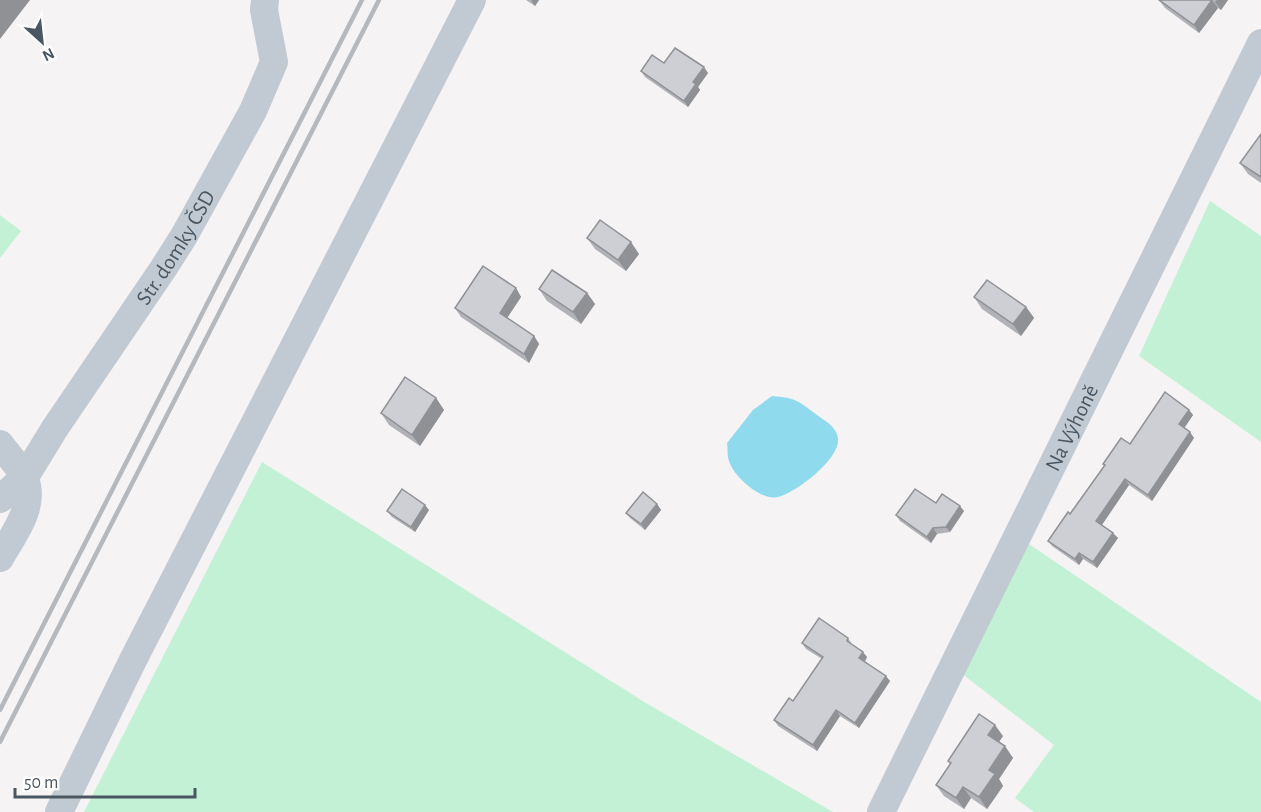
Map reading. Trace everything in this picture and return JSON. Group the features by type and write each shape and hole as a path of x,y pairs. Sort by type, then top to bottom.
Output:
{"street":[{"name":"Str. domky ČSD","path":"0,499 25,477 49,437 134,314 184,236 253,111 274,62 264,10 265,0"},
{"path":"59,812 139,649 472,0"},
{"name":"Na Výhoně","path":"881,812 1261,43"},
{"path":"0,444 25,477 29,495 25,511 0,558"}],"green space":[{"path":"1210,201 1261,236 1261,442 1139,356"},
{"path":"0,215 21,231 0,258"},
{"path":"262,462 646,703 833,812 84,812"},
{"path":"1029,544 1261,702 1261,812 1034,812 1015,798 1054,745 961,673"}],"water":[{"path":"772,396 792,399 800,403 830,424 838,438 832,455 816,474 795,489 778,497 756,492 736,474 728,459 727,443 753,410"}],"building":[{"path":"1159,0 1212,0 1194,25"},
{"path":"675,48 704,67 693,82 696,84 684,101 641,71 652,55 664,63"},
{"path":"1261,134 1261,177 1240,163"},
{"path":"600,220 631,242 618,260 587,238"},
{"path":"483,266 516,288 500,313 534,336 524,354 455,308"},
{"path":"552,270 587,293 573,312 539,289"},
{"path":"987,280 1026,307 1013,324 974,297"},
{"path":"405,377 436,398 412,435 381,413"},
{"path":"1165,392 1189,410 1179,424 1190,432 1148,495 1125,479 1096,521 1113,533 1093,562 1079,553 1075,559 1048,541 1105,465 1103,464 1121,438 1130,444"},
{"path":"402,489 425,505 411,527 387,511"},
{"path":"915,489 936,503 942,494 960,506 946,527 933,528 927,537 896,515"},
{"path":"643,492 657,504 641,524 626,513"},
{"path":"819,618 848,638 847,641 863,652 859,658 886,676 855,723 836,710 813,745 774,720 789,698 793,701 823,657 802,643"},
{"path":"979,714 995,725 988,735 1005,746 989,770 995,774 979,797 963,787 956,798 936,785 951,763 948,761"}],"railway":[{"path":"0,710 362,0"},
{"path":"0,742 379,0"}]}
